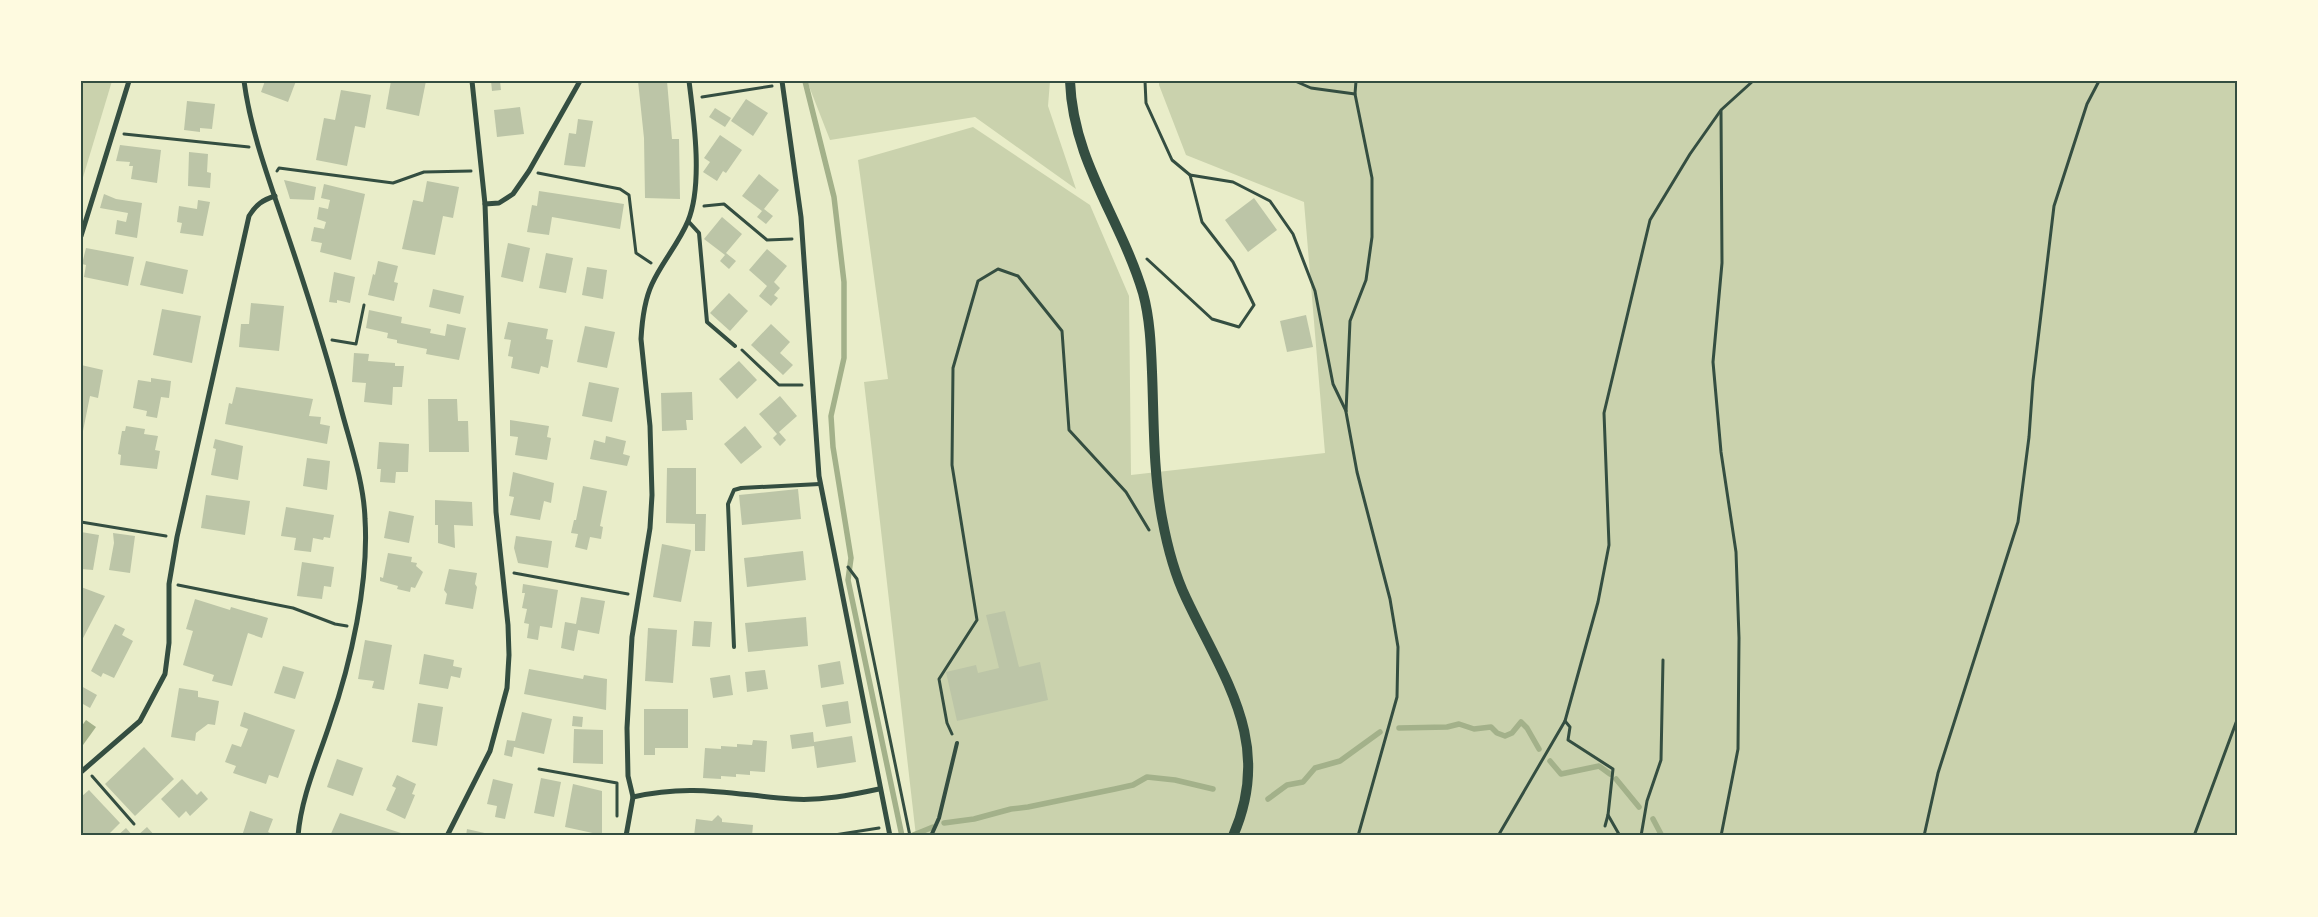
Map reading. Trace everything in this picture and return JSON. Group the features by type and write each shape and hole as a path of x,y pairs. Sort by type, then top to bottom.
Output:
{"main road":[{"path":"1070,81 1078,139 1087,163 1135,267 1144,296 1151,341 1157,482 1167,540 1185,596 1233,693 1246,737 1248,784 1233,836"}],"street":[{"path":"81,236 128,81"},
{"path":"244,81 247,103 275,196 323,340 360,482 366,517 366,550 345,673 307,789 298,836"},
{"path":"447,836 490,752 508,680 508,625 496,512 486,204 472,81"},
{"path":"486,204 499,203 512,194 529,171 580,81"},
{"path":"626,836 633,797 628,776 627,728 632,638 650,528 652,495 650,426 641,339 648,297 660,269 688,221 693,207 696,178 689,81"},
{"path":"782,83 803,239 820,484 890,836"},
{"path":"81,772 140,721 165,674 169,643 170,584 177,537 249,216 256,206 266,199 275,196"},
{"path":"633,797 689,789 814,799 880,789"}],"lane":[{"path":"688,221 699,233 707,322 735,346"},
{"path":"734,647 728,504 734,490 820,484"},
{"path":"931,836 939,818 957,743"}],"path":[{"path":"1145,81 1146,103 1172,160 1190,175 1233,182 1270,200 1293,234 1315,292 1333,384 1346,412"},
{"path":"1295,81 1310,88 1355,94"},
{"path":"1356,81 1355,94 1372,178 1372,238 1366,280 1350,321 1346,412 1356,472 1390,599 1398,647 1397,697 1358,836"},
{"path":"1498,836 1565,721 1598,602 1609,545 1604,413 1650,220 1690,154 1721,110 1753,81"},
{"path":"1924,836 1938,773 2018,522 2054,206 2088,104 2099,81"},
{"path":"691,99 782,83"},
{"path":"1721,110 1722,263 1713,362 1721,452 1736,552 1739,638 1738,749 1721,836"},
{"path":"119,133 244,148"},
{"path":"279,168 393,183 424,172 483,171"},
{"path":"529,171 620,189 629,195 636,253 660,269"},
{"path":"1142,254 1212,319 1238,327 1254,304 1233,262 1202,222 1190,175"},
{"path":"693,207 724,204 767,240 803,239"},
{"path":"957,743 947,723 939,679 977,620 952,465 953,368 978,281 998,269 1018,276 1062,331 1069,430 1126,492 1151,532"},
{"path":"323,340 356,344 364,305"},
{"path":"735,346 741,349 778,385 812,385"},
{"path":"81,522 177,537"},
{"path":"851,570 857,579 910,836"},
{"path":"508,572 627,594"},
{"path":"180,585 293,608 335,624"},
{"path":"1641,836 1647,801 1661,760 1663,660"},
{"path":"2194,836 2237,720"},
{"path":"1565,721 1570,727 1568,740 1613,769 1605,826"},
{"path":"539,769 616,783"},
{"path":"93,776 134,824"},
{"path":"1608,814 1620,836"},
{"path":"902,822 908,820"},
{"path":"828,836 888,826"}],"shaded area":[{"path":"81,81 112,81 81,184"},
{"path":"807,81 1050,81 1048,106 1076,189 975,117 830,140"},
{"path":"1159,81 2237,81 2237,836 916,836 864,382 888,379 858,160 973,127 1090,205 1129,296 1131,475 1325,453 1304,202 1186,155"},
{"path":"86,720 96,727 83,745 81,744 81,727"}],"building":[{"path":"265,81 296,81 288,102 261,92"},
{"path":"391,81 426,81 419,116 386,109"},
{"path":"491,81 500,81 501,90 492,91"},
{"path":"638,81 667,81 672,139 679,139 680,199 645,198 644,138"},
{"path":"341,90 371,95 365,128 355,126 347,166 316,160 324,118 335,120"},
{"path":"746,99 768,113 753,136 731,121"},
{"path":"187,101 215,104 212,129 200,128 200,132 184,130"},
{"path":"520,107 524,134 497,137 494,110"},
{"path":"715,108 731,118 725,127 709,117"},
{"path":"578,119 593,121 585,167 564,165 569,133 576,134"},
{"path":"720,135 742,150 726,173 723,171 717,181 703,172 710,162 704,158"},
{"path":"120,145 161,150 157,183 131,179 133,166 129,166 130,162 116,161"},
{"path":"189,152 208,154 207,172 211,173 210,188 188,186"},
{"path":"759,174 779,190 764,209 773,216 766,224 757,217 762,211 742,196"},
{"path":"284,180 316,187 314,200 290,199"},
{"path":"427,181 459,187 453,218 443,216 435,255 402,249 413,200 423,202"},
{"path":"324,184 365,194 351,260 320,252 322,243 311,241 314,227 324,229 326,222 317,219 319,207 328,209 330,200 321,198"},
{"path":"539,191 624,204 620,229 552,217 549,235 527,232 532,205 537,206"},
{"path":"104,194 116,199 142,203 137,238 115,234 117,220 126,222 128,213 100,208"},
{"path":"1254,198 1277,230 1248,252 1225,220"},
{"path":"198,200 210,202 203,236 180,233 182,223 177,222 179,206 197,209"},
{"path":"722,217 742,234 726,253 736,261 729,269 720,261 725,255 704,239"},
{"path":"508,243 530,248 523,282 501,277"},
{"path":"86,248 134,257 128,286 84,277 86,265 82,264"},
{"path":"767,249 787,266 774,282 780,288 774,295 778,298 771,306 759,296 767,286 749,270"},
{"path":"546,253 573,258 566,293 539,288"},
{"path":"146,261 188,270 183,294 140,285"},
{"path":"378,261 398,266 394,282 398,283 394,301 368,295"},
{"path":"587,267 607,270 603,299 582,295"},
{"path":"334,272 355,277 350,303 337,300 337,303 329,302"},
{"path":"433,289 464,296 460,314 429,307"},
{"path":"729,293 748,311 730,331 710,313"},
{"path":"251,303 284,306 279,351 239,347 241,324 249,324"},
{"path":"162,309 201,316 192,363 153,355"},
{"path":"369,310 402,317 401,323 431,329 430,333 445,336 447,324 466,328 459,360 426,354 427,349 397,343 397,340 387,338 388,333 366,328"},
{"path":"1306,315 1313,347 1287,352 1280,321"},
{"path":"508,322 548,329 546,339 553,340 548,368 541,366 539,374 511,368 513,357 508,356 511,340 504,339"},
{"path":"771,324 790,342 780,353 793,365 783,375 751,345"},
{"path":"585,326 615,332 607,368 577,362"},
{"path":"354,353 369,354 368,361 395,363 395,366 404,366 402,387 393,387 392,405 364,402 366,383 352,382"},
{"path":"739,361 757,380 737,399 719,379"},
{"path":"81,365 103,370 98,398 90,396 82,436"},
{"path":"151,378 171,381 169,398 161,397 157,418 146,416 147,411 133,408 138,380 151,382"},
{"path":"589,382 619,388 612,422 582,416"},
{"path":"236,387 313,399 309,416 321,417 320,424 330,426 327,444 225,424 229,403 232,404"},
{"path":"692,392 693,420 686,420 687,430 662,431 661,393"},
{"path":"780,396 797,416 779,432 786,440 780,446 773,438 777,434 759,414"},
{"path":"428,399 457,399 458,421 468,421 469,452 429,452"},
{"path":"510,420 549,426 547,437 551,438 547,460 515,455 518,437 510,436"},
{"path":"126,426 145,429 144,434 158,436 155,450 160,451 157,469 120,465 121,455 118,454 122,431 125,431"},
{"path":"745,426 762,447 741,464 724,444"},
{"path":"606,436 626,441 623,454 630,456 627,466 590,459 594,440 605,443"},
{"path":"215,439 243,446 238,480 211,475 216,449 213,448"},
{"path":"379,442 409,444 408,472 396,472 395,483 380,482 381,469 377,469"},
{"path":"307,458 330,461 327,490 303,486"},
{"path":"667,468 696,468 696,514 706,514 705,551 695,551 695,524 666,523"},
{"path":"513,472 554,483 551,503 544,501 540,520 510,515 514,497 509,496"},
{"path":"583,486 607,491 600,526 603,527 601,539 590,537 587,550 575,547 578,534 571,533 574,520 576,520"},
{"path":"798,489 801,519 742,525 739,495"},
{"path":"206,495 250,501 245,535 201,528"},
{"path":"435,500 472,502 473,526 454,525 455,548 438,543 438,525 435,525"},
{"path":"286,507 334,515 330,538 324,537 323,540 313,538 311,552 294,550 296,538 281,536"},
{"path":"389,511 414,516 409,543 384,538"},
{"path":"81,532 99,535 93,570 81,569"},
{"path":"113,533 135,536 130,573 109,570 114,543"},
{"path":"516,536 552,541 548,568 518,563 514,548"},
{"path":"662,544 691,550 681,602 653,597"},
{"path":"803,551 806,580 747,587 744,558"},
{"path":"388,553 412,557 411,562 417,563 416,566 423,572 415,588 411,587 410,592 397,589 398,586 380,581 380,577 383,578"},
{"path":"302,562 334,567 331,587 324,586 322,599 297,596"},
{"path":"449,569 477,573 475,584 477,587 473,609 445,604 447,594 444,590"},
{"path":"523,584 558,590 552,628 540,626 538,640 527,638 529,624 524,623 527,609 522,608 525,593 522,593"},
{"path":"81,587 105,596 81,642"},
{"path":"581,597 605,601 599,634 578,630 574,651 561,648 565,622 576,624"},
{"path":"195,599 230,610 231,607 268,618 262,638 248,633 232,686 212,681 214,675 183,665 193,631 186,629"},
{"path":"1005,611 1019,667 1040,662 1048,700 957,721 946,672 976,665 978,673 999,668 986,615"},
{"path":"806,617 808,646 748,652 745,623"},
{"path":"694,621 712,622 710,647 692,646"},
{"path":"115,624 125,629 122,635 133,641 114,678 103,673 101,677 91,671"},
{"path":"648,628 677,630 673,683 645,681"},
{"path":"365,640 392,645 384,690 372,688 374,681 358,679"},
{"path":"424,654 454,660 453,666 462,668 460,678 451,676 448,689 419,684"},
{"path":"840,661 844,684 821,688 818,665"},
{"path":"283,666 304,672 295,699 274,693"},
{"path":"529,669 583,679 584,675 607,679 606,710 524,694"},
{"path":"765,670 768,689 747,692 745,672"},
{"path":"730,675 733,695 713,698 710,678"},
{"path":"81,686 97,695 90,708 83,704 81,707"},
{"path":"179,688 198,691 198,697 219,701 215,725 208,724 196,733 195,741 171,737"},
{"path":"848,701 851,723 826,727 822,705"},
{"path":"418,703 443,707 437,746 412,742"},
{"path":"644,709 688,709 688,748 655,748 655,755 644,755"},
{"path":"244,712 295,730 278,778 269,775 266,784 233,773 236,766 225,762 232,744 241,747 248,729 240,726"},
{"path":"522,712 552,719 544,754 514,747 512,757 504,755 507,740 515,741"},
{"path":"573,716 583,717 582,727 572,726"},
{"path":"574,729 603,730 603,764 573,763"},
{"path":"813,732 814,742 852,736 856,762 817,768 814,746 792,749 790,735"},
{"path":"753,740 767,741 765,772 750,771 750,775 736,774 736,777 721,776 721,779 703,778 705,748 721,749 721,746 737,747 737,744 752,745"},
{"path":"144,747 174,779 135,816 105,784"},
{"path":"337,759 363,768 353,796 327,787"},
{"path":"397,775 416,784 412,794 415,795 405,819 386,810 396,788 392,786"},
{"path":"541,778 561,782 554,817 534,813"},
{"path":"182,779 197,795 201,791 208,799 190,816 186,811 179,818 161,799"},
{"path":"493,779 513,784 505,819 495,817 497,806 487,804"},
{"path":"573,784 602,791 602,835 565,827"},
{"path":"89,790 120,823 107,836 81,836 81,797"},
{"path":"250,811 273,819 268,832 277,836 242,836"},
{"path":"340,813 407,835 407,836 330,836"},
{"path":"718,815 722,822 753,825 752,836 694,836 696,819 712,821"},
{"path":"147,827 155,836 137,836"},
{"path":"126,828 133,836 117,836"},
{"path":"467,829 489,834 489,836 466,836"}],"waterway":[{"path":"805,81 834,197 844,282 844,358 831,416 833,447 851,558 848,580 902,836"},
{"path":"1399,728 1447,727 1459,724 1474,729 1491,727 1497,733 1505,736 1512,733 1521,722 1527,728 1539,749"},
{"path":"1268,799 1287,785 1303,782 1315,768 1340,761 1380,732"},
{"path":"1550,761 1561,774 1599,766 1610,774"},
{"path":"944,823 974,819 1011,809 1133,785 1147,777 1175,780 1213,789"},
{"path":"1616,779 1639,807"},
{"path":"1653,819 1662,836"},
{"path":"911,836 933,827"}]}
